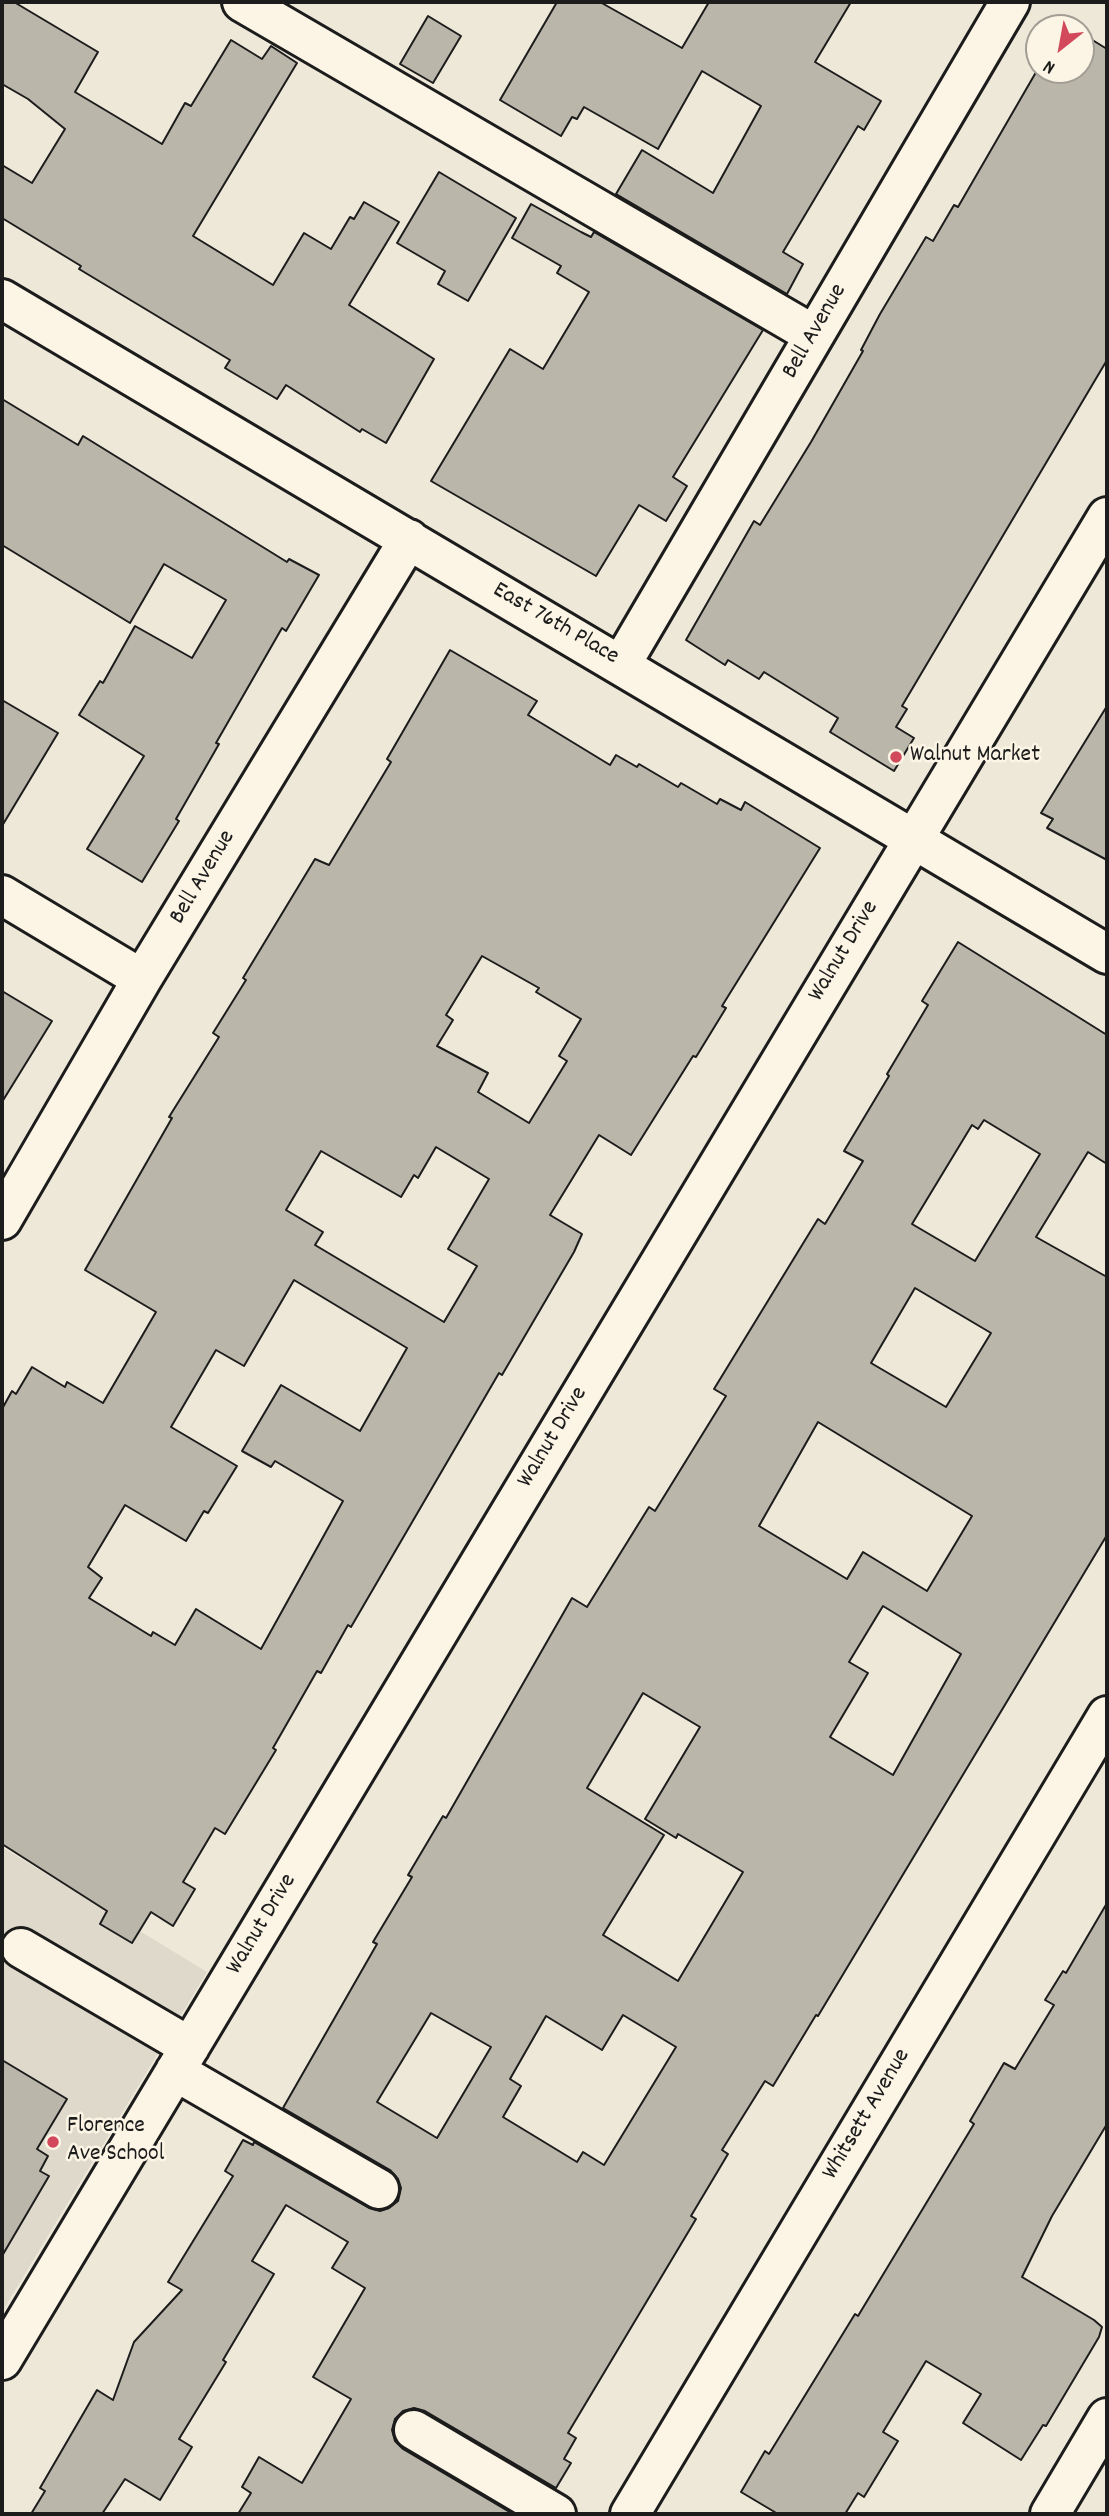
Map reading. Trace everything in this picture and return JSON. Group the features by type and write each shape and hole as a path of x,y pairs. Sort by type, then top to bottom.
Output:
{"street":[{"path":"242,2 814,335"},
{"name":"Bell Avenue","path":"622,663 1010,2"},
{"name":"East 76th Place","path":"2,299 622,663 1107,954"},
{"name":"Walnut Drive","path":"2,2360 1107,517"},
{"name":"Bell Avenue","path":"2,1220 142,979 409,539"},
{"path":"2,895 142,979"},
{"name":"Whitsett Avenue","path":"630,2514 1107,1716"},
{"path":"21,1948 182,2059 379,2189"},
{"path":"1050,2514 1107,2418"},
{"path":"414,2430 556,2514"}],"shaded area":[{"name":"Florence Ave School","path":"2,1847 207,1972 2,2312"}],"building":[{"path":"2,2 14,2 98,52 75,92 162,144 185,103 191,106 231,40 262,59 271,46 297,63 193,236 273,285 304,233 331,249 350,217 354,219 364,202 399,222 349,305 434,359 386,443 362,429 360,432 286,385 277,399 225,368 230,360 79,269 81,266 2,218 2,165 32,183 65,129 28,99 2,84"},
{"path":"557,2 600,2 682,48 709,2 851,2 815,62 881,101 864,130 858,126 783,252 803,264 787,294 616,194 642,150 713,193 761,106 702,71 658,149 584,107 577,119 572,117 561,136 500,100"},
{"path":"428,16 461,36 433,83 400,64"},
{"path":"1095,42 1107,49 1107,360 902,706 907,709 896,727 914,738 894,771 830,732 838,718 764,672 759,679 728,660 725,665 686,640 754,521 760,525 811,442 863,351 861,350 880,314 926,237 933,241 954,205 958,207 1029,84 1095,84"},
{"path":"439,172 516,218 468,301 438,284 445,271 397,243"},
{"path":"531,204 591,237 594,232 763,330 673,477 687,486 666,521 639,505 596,576 431,481 510,349 543,369 589,292 557,273 561,266 512,238"},
{"path":"2,399 78,445 83,436 287,562 289,559 319,575 286,631 282,628 216,743 219,744 176,819 179,821 142,882 87,849 144,756 79,715 100,681 103,683 135,626 192,658 226,600 164,564 130,623 2,545"},
{"path":"450,650 537,701 528,715 610,765 616,755 637,767 639,764 678,787 681,783 717,804 720,799 741,810 745,802 820,848 722,1006 726,1008 696,1057 693,1056 631,1155 599,1135 550,1215 582,1234 574,1252 502,1375 499,1373 351,1627 348,1625 321,1673 317,1671 273,1748 276,1750 225,1834 215,1828 183,1882 195,1889 173,1926 151,1912 132,1943 100,1924 107,1911 2,1844 2,1409 12,1391 16,1394 32,1367 65,1387 67,1382 103,1403 156,1312 85,1270 172,1118 169,1117 219,1037 213,1033 246,980 243,978 315,859 329,865 391,762 387,759","holes":["482,956 539,988 536,992 581,1019 559,1056 567,1061 529,1123 478,1092 488,1073 437,1046 453,1020 446,1015","436,1147 489,1179 448,1249 477,1266 444,1322 315,1245 323,1232 286,1210 321,1151 401,1197 414,1175 418,1178","294,1280 407,1348 360,1431 281,1385 242,1451 271,1467 275,1461 343,1501 261,1649 196,1609 175,1645 153,1632 151,1636 89,1598 102,1578 88,1567 125,1505 186,1541 204,1511 208,1513 237,1466 171,1427 216,1350 244,1366"]},
{"path":"2,700 58,733 2,826"},
{"path":"1107,706 1107,860 1047,828 1053,819 1041,813"},
{"path":"958,942 1107,1035 1107,1164 1088,1152 1036,1237 1107,1277 1107,1535 818,2016 816,2015 773,2086 765,2081 722,2150 728,2154 691,2216 696,2219 568,2433 576,2438 564,2459 571,2463 556,2488 425,2411 414,2408 403,2411 395,2419 392,2430 395,2441 403,2449 513,2514 238,2514 251,2493 242,2487 259,2457 302,2483 351,2399 313,2377 365,2288 332,2268 348,2242 286,2205 252,2261 274,2274 223,2360 226,2362 179,2439 192,2447 160,2500 125,2479 102,2514 31,2514 45,2491 40,2488 97,2390 113,2400 134,2342 182,2290 168,2282 233,2176 225,2171 243,2140 253,2145 254,2142 369,2208 380,2211 398,2201 401,2188 398,2179 390,2170 283,2108 377,1944 373,1942 412,1877 408,1875 443,1816 446,1818 572,1598 587,1607 649,1507 655,1511 726,1396 714,1389 818,1219 825,1224 863,1161 844,1151 928,1005 922,1001","holes":["984,1120 1040,1154 975,1261 912,1224 972,1125 978,1129","915,1288 991,1333 946,1407 871,1363","818,1422 972,1516 927,1591 863,1552 847,1579 759,1526","883,1606 961,1654 893,1775 830,1737 868,1673 849,1662","643,1693 700,1727 645,1819 676,1838 678,1834 743,1872 678,1981 603,1935 664,1835 587,1788","431,2013 491,2047 437,2138 377,2102","623,2015 676,2047 604,2165 583,2152 577,2162 503,2117 521,2086 510,2079 546,2016 602,2050"]},
{"path":"2,991 52,1021 2,1102"},
{"path":"1107,1903 1107,2124 1052,2216 1022,2277 1094,2320 1102,2327 1099,2337 1046,2426 1043,2425 1021,2460 963,2423 981,2394 926,2361 883,2432 898,2441 864,2497 858,2493 845,2514 778,2514 741,2492 765,2451 769,2454 855,2314 858,2316 974,2124 970,2121 1004,2063 1015,2069 1054,2005 1045,2000 1063,1971 1066,1973"},
{"path":"2,2060 67,2099 37,2149 48,2156 40,2171 49,2176 2,2256"}],"place":[{"name":"Walnut Market","path":"896,757"},
{"name":"Florence Ave School","path":"53,2142"}]}
